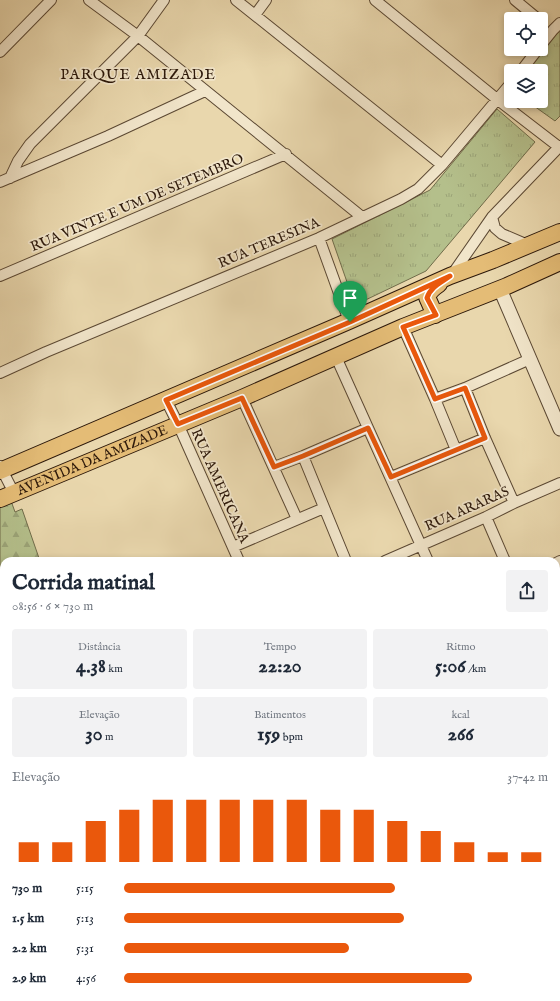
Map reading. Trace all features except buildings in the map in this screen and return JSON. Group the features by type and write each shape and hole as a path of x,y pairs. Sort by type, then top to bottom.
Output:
{"main road":[{"name":"AVENIDA DA AMIZADE","path":"1,469 350,322 450,276 560,232"},
{"name":"AVENIDA DA AMIZADE","path":"7,496 242,398 403,327 500,289 560,262"},
{"path":"436,315 427,298 428,294 431,289 450,276"}],"street":[{"path":"0,52 51,0"},
{"path":"89,0 138,36 205,91 286,154 362,217"},
{"path":"10,178 18,161 30,144 138,36 164,0"},
{"path":"236,0 442,165"},
{"path":"254,15 266,0"},
{"path":"375,0 498,100 559,147 492,217 450,276"},
{"path":"514,0 529,12"},
{"path":"548,37 556,27"},
{"path":"526,64 533,56"},
{"path":"0,182 108,136 205,91"},
{"name":"RUA TERESINA","path":"0,373 46,352 318,238 401,200 418,189 442,165 504,92"},
{"name":"RUA VINTE E UM DE SETEMBRO","path":"0,276 286,154"},
{"path":"492,217 495,228 502,234 528,245"},
{"path":"318,238 350,322"},
{"path":"500,289 560,429"},
{"path":"403,327 456,450"},
{"path":"336,357 426,557"},
{"path":"435,399 465,388 530,359"},
{"path":"465,388 514,503"},
{"path":"242,398 297,519"},
{"name":"RUA AMERICANA","path":"166,400 237,557"},
{"path":"274,467 368,428"},
{"path":"391,477 485,438"},
{"path":"303,456 344,557"},
{"path":"1,469 7,496"},
{"name":"RUA ARARAS","path":"394,557 560,483"},
{"path":"233,548 324,508"},
{"path":"486,517 503,557"}],"green space":[{"path":"560,30 560,116 555,121 537,108 548,108 548,64 529,64 537,56 548,56 548,43"},
{"path":"497,109 535,142 426,271 355,305 332,239 430,190"},
{"path":"10,498 15,512 22,509 39,557 0,557 0,502"}],"district":[{"name":"PARQUE AMIZADE","path":"138,74"}],"route":[{"path":"450,276 431,289 428,294 427,298 436,315 403,327 435,399 465,388 485,438 391,477 368,428 274,467 242,398 178,424 166,400 350,322 450,276"}]}
